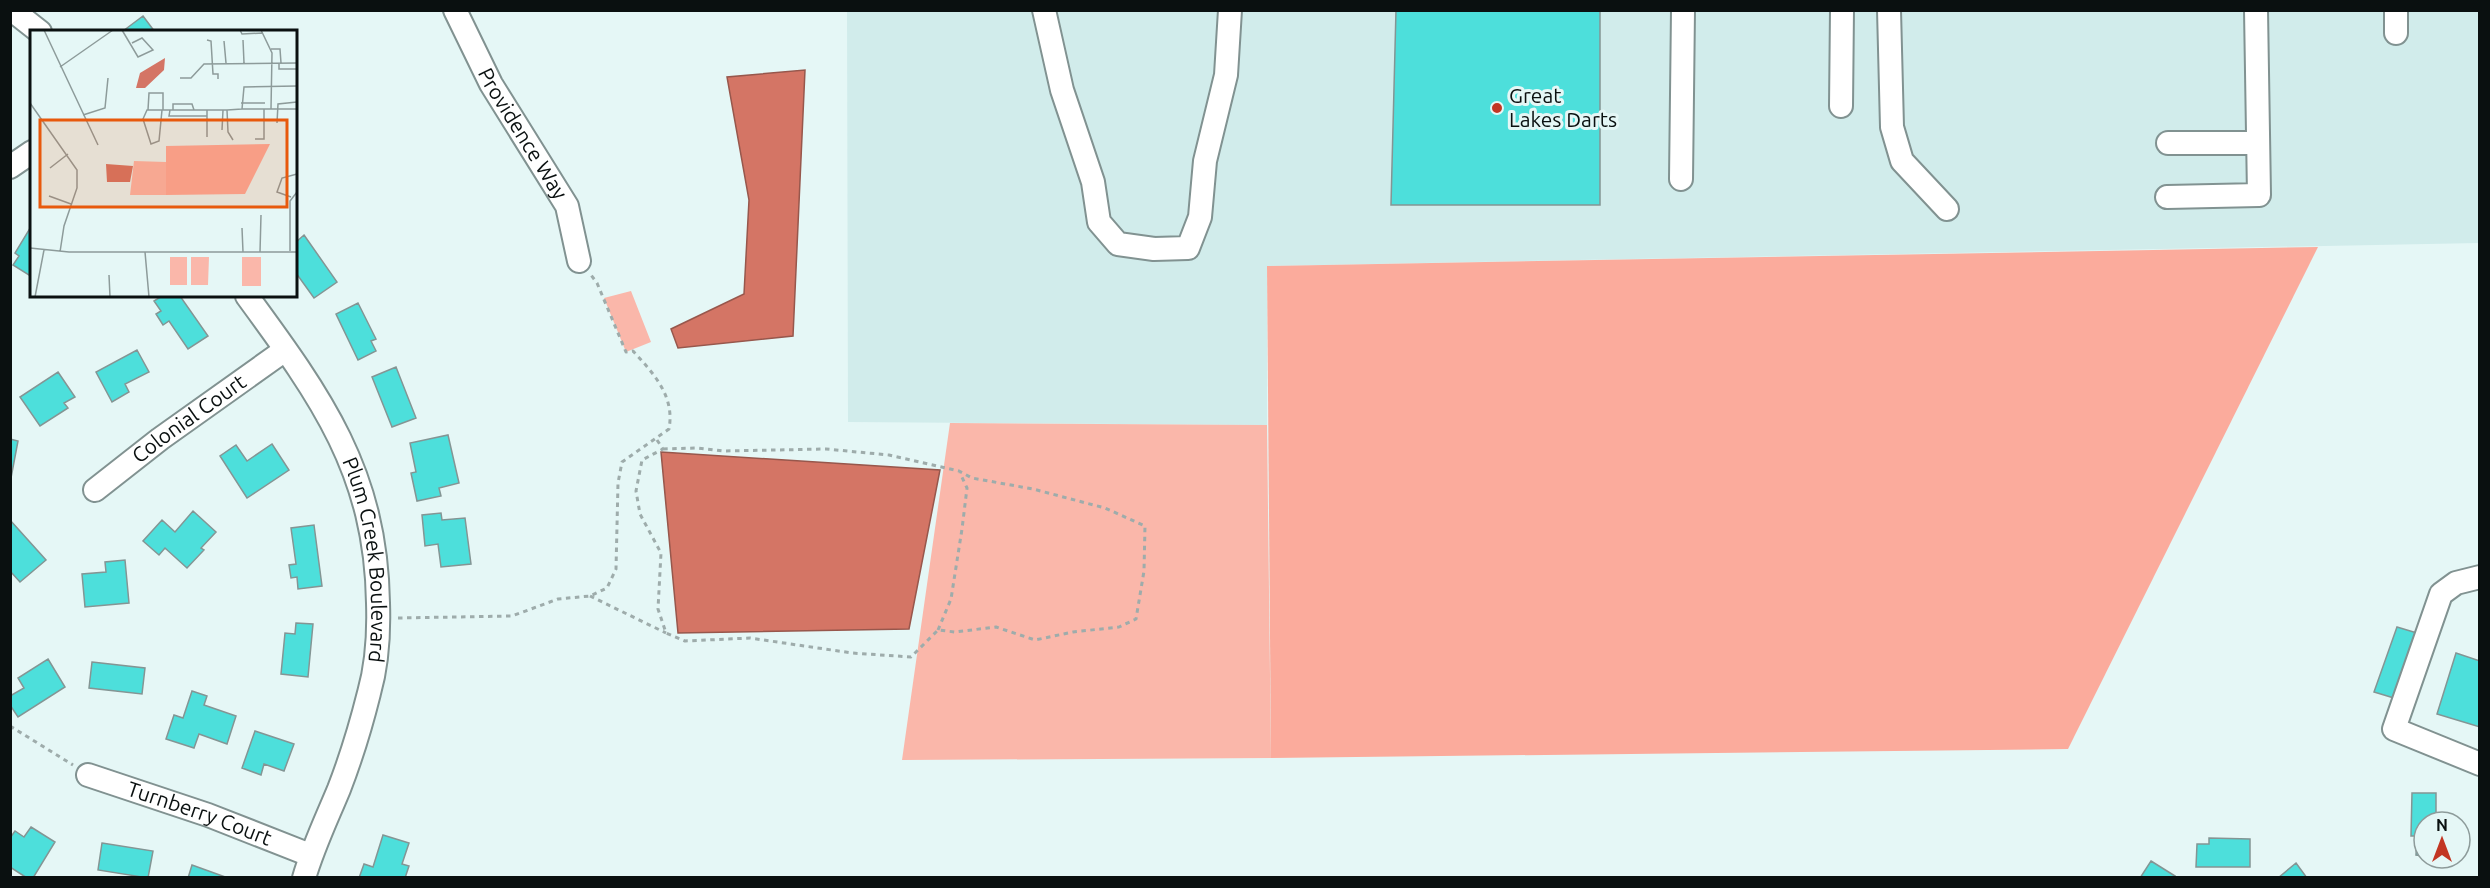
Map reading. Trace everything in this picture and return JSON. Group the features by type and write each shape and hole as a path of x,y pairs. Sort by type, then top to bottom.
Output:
{"street":[{"path":"12,10 37,30"},
{"name":"Providence Way","path":"455,10 491,84 567,206 579,261"},
{"path":"1044,10 1062,90 1093,182 1099,222 1118,244 1154,249 1188,248 1200,217 1205,161 1226,75 1230,10"},
{"path":"1681,179 1683,10"},
{"path":"1841,106 1842,10"},
{"path":"1889,10 1892,127 1902,161 1947,209"},
{"path":"2167,197 2259,195 2256,10"},
{"path":"2168,143 2258,142"},
{"path":"10,167 30,153"},
{"name":"Plum Creek Boulevard","path":"248,297 329,415 361,487 378,585 376,655 370,690 340,787 310,855 304,878"},
{"name":"Colonial Court","path":"95,490 160,439 285,350"},
{"path":"2480,577 2456,583 2440,594 2394,729 2480,764"},
{"name":"Turnberry Court","path":"88,775 208,815 310,855"}],"path":[{"path":"378,618 512,616 558,599 590,596 606,588 616,569 618,483 622,462 657,440 669,429 672,413 657,377 633,351 626,352 597,283 579,261"},
{"path":"657,440 663,448"},
{"path":"666,633 658,609 661,553 640,514 636,491 642,460 663,448 723,451 826,449 889,455 959,471 972,478 1033,489 1105,508 1145,526 1144,571 1136,619 1119,627 1073,632 1035,640 996,627 955,632 938,630"},
{"path":"590,596 685,641 750,638 852,653 911,657 938,630 951,599 967,488 959,471"},
{"path":"10,726 88,775"}],"shaded area":[{"path":"847,11 2479,11 2479,243 1267,266 1267,425 848,422"},
{"path":"805,70 793,336 678,348 671,329 744,294 749,200 727,77"},
{"path":"2318,247 2068,749 1271,758 1267,266"},
{"path":"631,291 651,342 626,352 604,298"},
{"path":"950,423 1267,425 1271,758 902,760"},
{"path":"661,452 940,470 909,629 678,633"}],"building":[{"name":"Great Lakes Darts","path":"1396,10 1600,10 1600,205 1391,205"},
{"path":"143,16 154,30 124,30"},
{"path":"30,228 30,276 13,265 19,256 15,253"},
{"path":"304,235 337,282 314,298 297,274 297,241"},
{"path":"160,297 181,297 208,336 188,349 169,321 163,325 156,314 161,311 154,301"},
{"path":"358,303 376,339 371,341 376,351 358,360 336,314"},
{"path":"137,350 149,372 125,384 129,392 112,402 96,372"},
{"path":"396,367 416,418 392,427 372,377"},
{"path":"58,372 75,397 64,403 68,408 40,426 20,397"},
{"path":"448,435 459,483 439,488 441,496 417,501 411,473 416,472 410,443"},
{"path":"10,439 18,441 11,478 10,478"},
{"path":"272,444 289,470 247,498 220,456 236,445 247,461"},
{"path":"193,511 216,532 201,548 204,550 187,568 165,548 159,555 143,541 162,520 175,532"},
{"path":"441,513 442,520 465,518 471,564 441,567 438,544 425,546 422,515"},
{"path":"10,520 46,560 20,582 10,571"},
{"path":"314,525 322,586 298,589 297,577 291,578 289,565 296,564 291,528"},
{"path":"125,560 129,603 85,607 82,574 106,572 105,562"},
{"path":"296,623 313,624 308,677 281,674 285,633 295,634"},
{"path":"2397,627 2417,633 2394,698 2374,692"},
{"path":"2456,653 2480,661 2480,727 2437,714"},
{"path":"48,659 65,687 18,717 10,705 10,696 24,688 18,678"},
{"path":"92,662 145,668 142,694 89,688"},
{"path":"192,691 207,696 204,705 236,716 227,744 199,734 194,748 166,739 174,715 183,718"},
{"path":"255,731 294,744 284,771 264,764 261,775 242,768"},
{"path":"2412,793 2436,793 2436,810 2412,810 2411,836"},
{"path":"31,827 55,842 33,878 27,878 10,867 10,838 15,831 24,837"},
{"path":"383,835 409,843 402,864 409,866 405,878 359,878 364,864 373,867"},
{"path":"2209,838 2250,839 2250,867 2196,867 2197,844 2209,844"},
{"path":"102,843 153,851 148,878 98,870"},
{"path":"2151,861 2175,876 2173,878 2140,878"},
{"path":"2296,863 2307,878 2278,878"},
{"path":"192,865 228,878 188,878"}],"place":[{"name":"Great Lakes Darts","path":"1497,108"}]}
